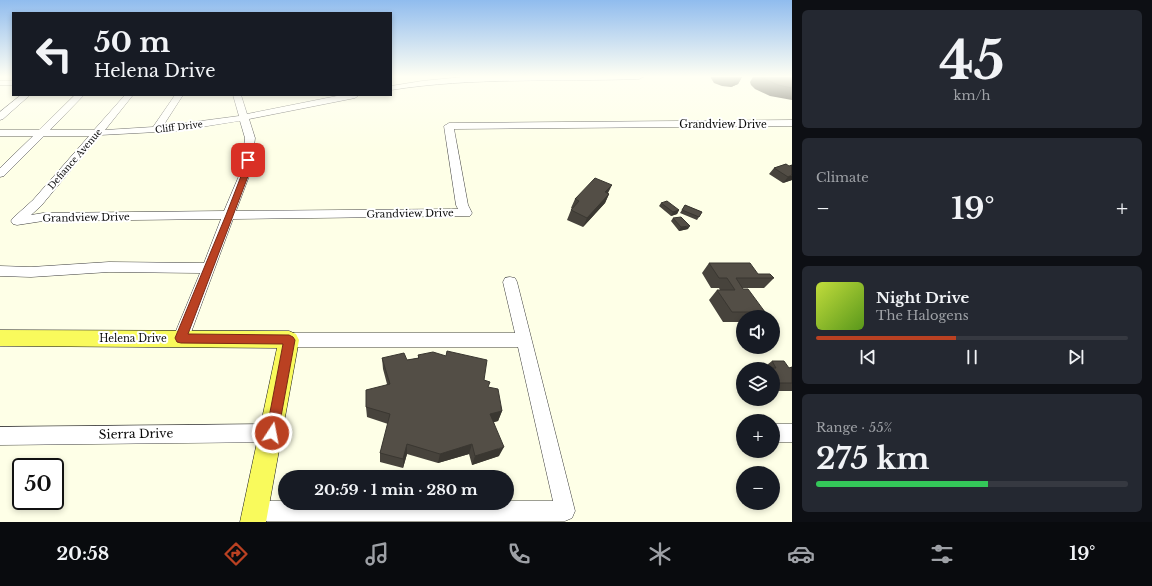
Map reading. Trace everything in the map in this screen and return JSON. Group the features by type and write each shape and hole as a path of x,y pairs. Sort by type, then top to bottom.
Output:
{"main road":[{"name":"Helena Drive","path":"0,338 181,338 289,340"},
{"path":"254,516 272,433 289,340"}],"street":[{"path":"0,117 18,101"},
{"path":"0,174 73,101"},
{"name":"Defiance Avenue","path":"17,221 36,204 124,101"},
{"path":"156,130 174,101"},
{"path":"181,338 246,171 250,138 239,101"},
{"name":"Cliff Drive","path":"0,133 156,130 197,125 323,101"},
{"path":"0,104 15,104"},
{"name":"Grandview Drive","path":"17,221 43,217 466,213 462,205 449,126 792,123"},
{"path":"0,271 31,272 109,268 208,268"},
{"path":"254,516 565,512 510,282"},
{"path":"289,340 524,340"},
{"name":"Sierra Drive","path":"0,436 272,433"},
{"path":"780,433 792,433"}],"building":[{"path":"786,164 789,166 792,165 792,175 788,177 774,168"},
{"path":"595,178 612,185 605,192 609,194 587,218 571,210 579,201 575,199"},
{"path":"667,201 679,210 673,212 661,203"},
{"path":"685,205 702,212 699,217 682,210"},
{"path":"681,217 690,226 681,227 673,218"},
{"path":"709,263 750,263 758,274 770,274 774,278 736,278 743,289 748,289 764,310 736,310 736,312 732,312 717,290 735,290 727,278 719,278"},
{"path":"447,351 487,360 484,380 490,382 488,387 498,389 502,411 490,414 504,447 475,456 472,444 440,454 407,444 403,459 380,453 390,414 366,407 366,390 390,384 382,358 404,353 407,360 419,358 418,355 433,352 446,356"},
{"path":"784,361 789,368 792,367 792,383 780,383 780,362 773,362"}],"route":[{"path":"248,160 246,171 230,215 181,338 289,340 272,433"}]}
